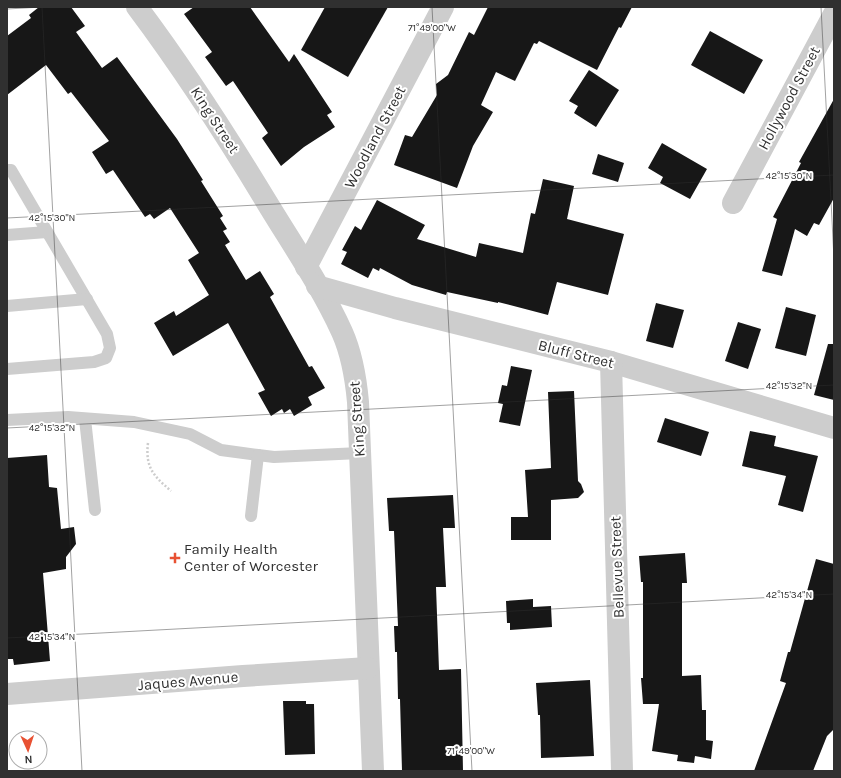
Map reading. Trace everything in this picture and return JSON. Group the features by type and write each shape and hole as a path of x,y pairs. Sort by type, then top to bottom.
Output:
{"street":[{"name":"King Street","path":"138,7 161,38 237,153 317,286 342,333 356,378 366,576 368,668 373,771"},
{"name":"Woodland Street","path":"306,268 443,7"},
{"name":"Hollywood Street","path":"733,203 834,14"},
{"name":"Bluff Street","path":"317,286 395,308 611,362 834,428"},
{"name":"Bellevue Street","path":"611,362 622,771"},
{"name":"Jaques Avenue","path":"7,694 368,668"}],"lane":[{"path":"7,170 11,170 87,299 107,334 110,348 106,358 94,362 7,369"},
{"path":"7,235 47,232"},
{"path":"7,306 87,299"},
{"path":"7,420 68,417 141,424 190,434 221,450 274,457 360,453"},
{"path":"85,419 96,510"},
{"path":"251,516 258,455"}],"path":[{"path":"148,441 147,454 149,467 156,477 171,492"}],"building":[{"path":"39,7 71,7 85,26 76,32 102,68 117,57 177,139 203,180 201,181 223,216 220,218 227,229 223,231 230,242 225,245 246,280 260,271 274,294 270,297 309,367 312,366 325,388 308,397 312,405 294,416 290,409 284,413 282,409 271,416 258,393 265,390 228,323 173,356 154,323 174,311 176,316 209,295 188,260 199,253 170,208 154,219 150,214 145,217 113,170 106,174 92,152 109,141 71,92 68,94 46,65 7,95 7,36 31,18 29,15"},
{"path":"194,7 250,7 289,62 294,54 332,112 327,115 335,127 304,147 281,166 262,138 268,133 233,81 226,86 205,57 212,52 184,14"},
{"path":"325,7 388,7 348,77 301,50"},
{"path":"488,7 632,7 621,28 619,27 597,70 539,41 537,44 534,43 515,81 496,72 481,105 493,112 473,146 457,188 394,165 405,135 412,137 437,95 436,84 448,75 469,32 474,35"},
{"path":"710,31 763,60 744,94 691,65"},
{"path":"589,70 619,90 596,127 574,113 578,106 569,101"},
{"path":"834,99 834,198 819,225 814,223 807,236 795,229 782,276 762,271 777,219 773,217 801,163 799,162"},
{"path":"662,143 707,169 690,199 660,183 663,177 648,168"},
{"path":"598,154 624,163 618,182 592,174"},
{"path":"543,179 574,186 567,219 624,234 608,295 557,282 548,315 498,302 447,292 446,295 412,285 380,268 379,271 373,268 368,278 341,264 347,252 342,250 355,226 361,230 377,200 425,225 417,239 476,257 479,243 523,253 531,213 535,214"},
{"path":"656,303 684,310 673,348 646,341"},
{"path":"786,307 816,315 806,356 775,348"},
{"path":"738,322 761,329 748,369 725,361"},
{"path":"828,344 834,344 834,400 814,395"},
{"path":"511,366 532,370 520,426 499,422 503,404 498,403 502,385 507,386"},
{"path":"574,391 578,481 584,492 578,498 551,500 551,540 511,540 511,517 528,517 525,470 551,468 548,392"},
{"path":"665,418 709,432 701,456 657,442"},
{"path":"750,431 776,436 774,446 818,456 803,512 778,505 786,476 742,466"},
{"path":"47,455 49,487 57,488 61,529 74,527 76,544 66,557 66,569 43,573 50,661 14,665 13,659 7,659 7,458"},
{"path":"453,495 455,528 443,528 446,587 436,587 439,670 461,669 463,771 402,771 400,699 398,699 397,652 395,652 394,626 398,626 394,531 389,531 387,498"},
{"path":"685,553 687,583 682,583 682,676 701,675 702,710 706,710 706,740 713,741 711,759 695,756 694,763 677,761 678,755 652,751 659,704 643,704 641,678 643,678 643,582 641,582 639,556"},
{"path":"816,559 834,564 834,729 827,736 813,771 754,771 786,683 780,681 788,652 790,652"},
{"path":"533,599 533,607 551,606 552,627 510,630 510,623 507,623 506,601"},
{"path":"590,680 594,756 541,758 540,715 538,715 536,683"},
{"path":"283,701 306,701 306,704 314,704 315,754 285,755"}],"place":[{"name":"Family Health Center of Worcester","path":"175,558"}]}
